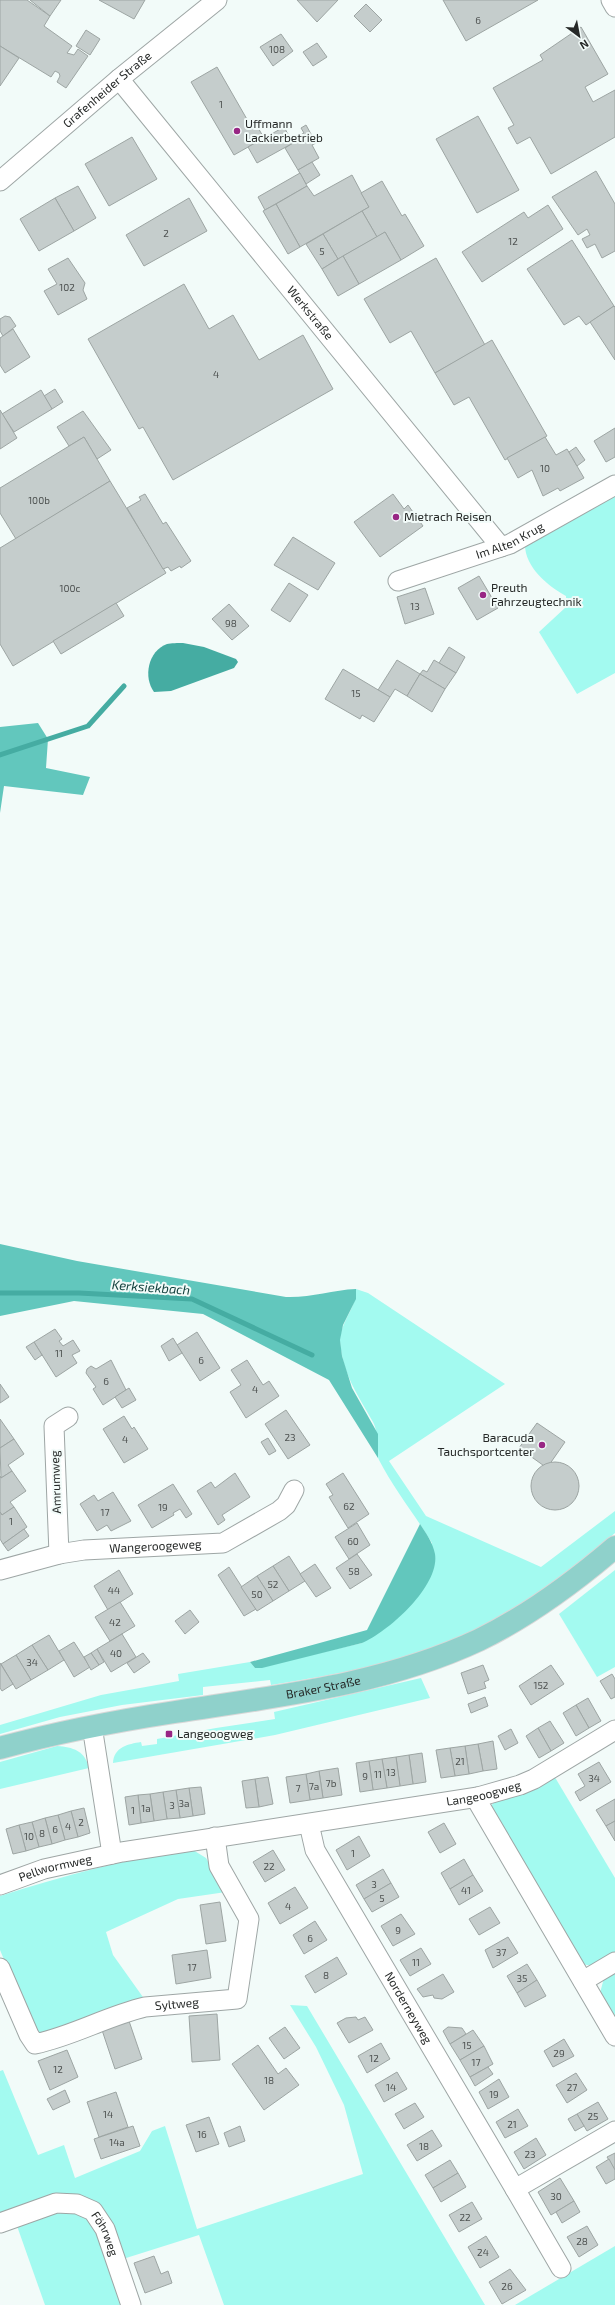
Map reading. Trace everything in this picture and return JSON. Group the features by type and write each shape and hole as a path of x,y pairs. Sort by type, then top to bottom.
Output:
{"main road":[{"name":"Braker Straße","path":"0,1748 92,1726 266,1699 366,1680 433,1658 479,1640 561,1591 615,1548"}],"street":[{"name":"Grafenheider Straße","path":"0,181 119,80 217,0"},
{"path":"611,0 615,7"},
{"name":"Werkstraße","path":"119,80 501,547"},
{"name":"Im Alten Krug","path":"398,581 501,547 615,485"},
{"name":"Amrumweg","path":"59,1554 54,1426 68,1417"},
{"name":"Wangeroogeweg","path":"0,1570 59,1554 132,1546 223,1543 279,1511 286,1505 294,1490"},
{"path":"92,1726 112,1854"},
{"name":"Langeoogweg","path":"112,1854 478,1797 520,1785 615,1730"},
{"path":"478,1797 479,1804 615,2036"},
{"name":"Norderneyweg","path":"309,1824 315,1850 562,2268"},
{"name":"Syltweg","path":"0,1968 29,2035 35,2044 53,2040 130,2010 145,2007 237,1999 249,1919 219,1866 215,1837"},
{"name":"Pellwormweg","path":"0,1886 44,1869 112,1854"},
{"path":"583,1981 615,1962"},
{"path":"515,2189 615,2130"},
{"name":"Föhrweg","path":"0,2223 56,2203 77,2204 93,2211 105,2229 131,2305"}],"shaded area":[{"path":"615,494 615,673 577,694 539,632 566,607 566,596 552,587 533,568 526,553 525,545"},
{"path":"183,643 204,647 236,659 238,662 234,668 171,691 154,692 148,672 149,665 155,652 167,644"},
{"path":"38,723 48,739 46,768 90,777 83,795 4,786 0,813 0,727"},
{"path":"0,1244 77,1261 286,1297 356,1289 356,1299 343,1325 340,1340 342,1356 352,1388 378,1434 378,1458 329,1380 203,1314 74,1301 0,1316"},
{"path":"356,1289 368,1293 505,1384 389,1461 426,1516 541,1567 615,1511 615,1533 580,1563 525,1602 465,1635 419,1654 370,1667 271,1685 270,1680 203,1687 203,1695 122,1705 60,1717 0,1734 0,1725 101,1695 179,1681 178,1674 250,1662 255,1668 362,1643 432,1543 379,1460 375,1427 347,1374 341,1353 340,1341 343,1328 356,1296"},
{"path":"420,1524 433,1546 435,1554 434,1567 429,1580 421,1593 398,1618 385,1629 362,1643 262,1668 255,1668 250,1662 367,1630"},
{"path":"615,1570 615,1667 597,1677 559,1614"},
{"path":"421,1678 430,1698 275,1735 113,1763 116,1753 122,1747 127,1745 141,1742 142,1746 157,1744 157,1739 275,1719 274,1712"},
{"path":"57,1746 68,1747 78,1751 85,1758 89,1768 0,1789 0,1762"},
{"path":"553,1774 615,1878 615,1954 592,1966 582,1964 489,1811 494,1801"},
{"path":"193,1850 206,1858 226,1892 178,1899 106,1932 113,1955 145,2000 49,2035 34,2031 0,1950 0,1896 95,1868 168,1853"},
{"path":"615,1972 615,2019 600,1993 604,1978"},
{"path":"290,2005 307,2006 485,2305 224,2305 199,2235 123,2259 95,2205 0,2216 0,2071 3,2070 38,2155 64,2145 75,2178 140,2151 152,2131 165,2126 197,2229 363,2174 344,2105 316,2047"},
{"path":"71,2211 86,2218 95,2227 123,2305 45,2305 17,2226 57,2213"},
{"path":"615,2246 615,2305 515,2305"}],"building":[{"path":"0,0 27,0 50,16 44,26 72,46 67,53 74,55 78,49 88,56 66,88 57,82 60,76 59,73 55,71 51,77 0,46"},
{"path":"30,0 61,0 50,16"},
{"path":"99,0 145,0 134,19"},
{"path":"297,0 338,0 317,22"},
{"path":"443,0 538,0 466,41"},
{"path":"366,4 382,20 370,32 354,16"},
{"path":"581,27 608,74 585,87 593,102 615,90 615,137 551,174 530,137 517,144 508,128 514,125 493,88 543,60 540,55"},
{"path":"86,30 100,39 90,55 76,46"},
{"path":"281,34 293,51 273,66 260,47"},
{"path":"317,43 327,57 313,66 303,52"},
{"path":"0,46 19,58 0,86"},
{"path":"217,67 252,128 257,126 264,138 234,155 191,82"},
{"path":"478,116 519,190 477,213 436,139"},
{"path":"306,125 316,143 312,145 319,158 298,170 285,148 293,143 291,140 304,133 301,128"},
{"path":"284,127 293,143 257,163 248,147"},
{"path":"132,137 157,179 109,206 85,164"},
{"path":"312,162 320,175 306,184 298,170"},
{"path":"596,171 615,204 615,251 602,258 595,244 587,248 582,239 590,235 587,229 578,235 552,197"},
{"path":"300,173 307,186 265,210 258,197"},
{"path":"352,175 369,207 300,247 276,204 307,186 314,196"},
{"path":"382,181 402,216 405,214 424,246 401,260 385,232 377,237 362,211 369,207 361,193"},
{"path":"78,186 96,218 74,231 55,198"},
{"path":"55,198 74,231 39,251 20,219"},
{"path":"189,198 207,231 144,266 126,235"},
{"path":"276,204 300,247 288,254 263,211"},
{"path":"548,205 563,229 482,282 462,252 524,212 528,218"},
{"path":"362,211 377,237 338,259 323,234"},
{"path":"385,232 401,260 359,284 343,256"},
{"path":"323,234 338,259 322,269 306,244"},
{"path":"572,240 614,306 586,325 579,316 564,325 527,269"},
{"path":"343,256 359,284 338,296 322,269"},
{"path":"68,258 85,283 83,290 87,299 58,315 44,291 57,284 48,269"},
{"path":"436,258 485,345 435,373 411,331 390,343 364,299"},
{"path":"184,284 209,329 233,315 259,360 303,335 333,389 173,480 143,427 139,429 88,339"},
{"path":"614,306 615,307 615,360 590,322"},
{"path":"5,316 10,317 16,326 3,336 0,331 0,319"},
{"path":"13,329 30,357 5,373 0,365 0,338"},
{"path":"492,340 547,436 505,460 469,397 454,405 435,373"},
{"path":"55,389 63,402 52,409 44,396"},
{"path":"41,390 52,409 14,432 2,414"},
{"path":"0,410 17,438 0,449"},
{"path":"83,411 111,450 97,459 84,437 69,446 57,427"},
{"path":"615,428 615,457 606,462 594,441"},
{"path":"84,437 110,481 16,539 0,513 0,488"},
{"path":"545,437 556,455 567,449 584,478 560,491 558,488 543,496 532,470 518,478 507,458"},
{"path":"576,447 585,460 577,466 569,452"},
{"path":"110,481 166,573 13,666 0,644 0,548"},
{"path":"145,494 163,524 166,522 191,561 181,568 180,566 171,571 168,567 163,569 127,508 141,500 139,497"},
{"path":"393,494 404,509 408,505 423,526 380,557 354,522"},
{"path":"293,537 335,563 318,590 274,565"},
{"path":"479,576 498,608 477,620 458,588"},
{"path":"289,583 308,595 290,622 271,610"},
{"path":"425,588 434,614 405,624 397,597"},
{"path":"116,603 124,616 61,654 53,641"},
{"path":"229,604 249,626 232,640 212,619"},
{"path":"449,647 465,657 456,673 439,663"},
{"path":"397,660 420,674 407,696 395,689 390,697 378,690"},
{"path":"434,660 456,673 445,689 420,674 423,670 427,672"},
{"path":"343,669 390,697 374,722 362,715 360,719 325,699"},
{"path":"420,674 445,689 432,712 407,696"},
{"path":"55,1329 62,1339 59,1341 63,1346 73,1340 80,1351 72,1355 77,1363 56,1377 34,1342"},
{"path":"197,1332 220,1368 200,1381 177,1345"},
{"path":"173,1338 182,1353 169,1361 161,1346"},
{"path":"34,1342 42,1355 35,1360 26,1347"},
{"path":"111,1360 126,1390 103,1405 93,1389 96,1387 86,1373 87,1369 91,1366 96,1369"},
{"path":"247,1360 263,1385 269,1381 279,1396 246,1418 230,1392 241,1385 231,1370"},
{"path":"0,1384 9,1397 0,1403"},
{"path":"129,1388 136,1400 122,1408 115,1397"},
{"path":"286,1410 310,1445 288,1459 265,1424"},
{"path":"124,1416 132,1429 134,1427 148,1449 124,1463 103,1429"},
{"path":"0,1419 14,1439 0,1448"},
{"name":"Baracuda Tauchsportcenter","path":"537,1423 565,1442 547,1468 519,1448"},
{"path":"268,1438 276,1451 269,1455 261,1442"},
{"path":"14,1439 24,1454 8,1465 12,1471 1,1478 0,1448"},
{"path":"555,1462 564,1464 572,1469 577,1477 579,1486 577,1495 572,1503 564,1508 555,1510 546,1508 538,1503 533,1495 531,1486 533,1477 538,1469 546,1464"},
{"path":"12,1471 26,1491 10,1502 14,1507 2,1515 0,1512 0,1476 1,1478"},
{"path":"235,1473 250,1497 222,1515 225,1520 218,1525 197,1491 211,1482 215,1488"},
{"path":"343,1473 369,1514 348,1528 329,1497 333,1495 326,1484"},
{"path":"173,1484 192,1514 186,1518 180,1509 173,1513 174,1515 152,1528 138,1505"},
{"path":"113,1492 131,1521 111,1531 107,1525 97,1531 80,1504 94,1495 98,1501"},
{"path":"14,1507 27,1527 3,1544 0,1539 0,1512 2,1515"},
{"path":"357,1523 370,1545 349,1559 335,1537"},
{"path":"24,1529 29,1536 8,1551 3,1544"},
{"path":"357,1554 372,1575 350,1589 336,1568"},
{"path":"289,1556 305,1581 289,1591 273,1566"},
{"path":"315,1564 331,1588 316,1597 300,1574"},
{"path":"273,1566 289,1591 273,1601 257,1576"},
{"path":"229,1567 256,1609 244,1616 218,1575"},
{"path":"119,1570 133,1594 108,1610 94,1586"},
{"path":"257,1576 273,1601 257,1611 241,1587"},
{"path":"120,1602 135,1626 110,1641 95,1617"},
{"path":"190,1610 199,1622 185,1634 175,1621"},
{"path":"122,1634 136,1657 111,1672 97,1649"},
{"path":"49,1635 64,1660 48,1670 32,1645"},
{"path":"74,1642 90,1667 74,1677 59,1651"},
{"path":"32,1645 48,1670 31,1680 16,1655"},
{"path":"97,1649 104,1662 99,1665 91,1653"},
{"path":"91,1653 99,1665 91,1670 84,1657"},
{"path":"143,1653 150,1662 134,1673 127,1663"},
{"path":"16,1655 31,1680 16,1689 1,1664"},
{"path":"0,1663 13,1684 2,1691 0,1688"},
{"path":"483,1665 489,1680 484,1682 486,1688 468,1694 461,1673"},
{"path":"551,1665 564,1684 531,1705 519,1686"},
{"path":"612,1674 615,1679 615,1697 611,1699 600,1681"},
{"path":"485,1697 488,1706 471,1713 468,1704"},
{"path":"588,1698 601,1721 589,1728 576,1705"},
{"path":"576,1705 589,1728 576,1736 563,1713"},
{"path":"550,1721 564,1743 551,1751 538,1728"},
{"path":"538,1728 551,1751 539,1758 526,1736"},
{"path":"511,1729 518,1743 505,1750 498,1736"},
{"path":"493,1741 497,1769 483,1771 478,1744"},
{"path":"478,1744 483,1771 469,1774 465,1746"},
{"path":"465,1746 469,1774 455,1776 450,1748"},
{"path":"450,1748 455,1776 441,1778 436,1750"},
{"path":"422,1753 426,1782 413,1784 409,1755"},
{"path":"409,1755 413,1784 400,1786 396,1757"},
{"path":"396,1757 400,1786 387,1788 382,1759"},
{"path":"382,1759 387,1788 373,1790 369,1761"},
{"path":"369,1761 373,1790 360,1792 356,1763"},
{"path":"599,1762 611,1782 580,1801 575,1792 585,1786 578,1774"},
{"path":"338,1768 342,1795 323,1798 319,1771"},
{"path":"319,1771 323,1798 310,1800 306,1774"},
{"path":"306,1774 310,1800 290,1803 286,1777"},
{"path":"268,1777 273,1804 259,1807 255,1779"},
{"path":"255,1779 259,1807 246,1808 242,1781"},
{"path":"201,1787 205,1814 193,1816 189,1788"},
{"path":"189,1788 193,1816 180,1818 176,1790"},
{"path":"176,1790 180,1818 167,1819 163,1792"},
{"path":"163,1792 167,1819 154,1821 150,1794"},
{"path":"150,1794 154,1821 141,1823 138,1795"},
{"path":"138,1795 141,1823 129,1825 125,1797"},
{"path":"615,1799 615,1821 606,1826 596,1810"},
{"path":"84,1808 90,1833 78,1837 71,1811"},
{"path":"71,1811 78,1837 65,1840 58,1815"},
{"path":"58,1815 65,1840 52,1844 45,1818"},
{"path":"45,1818 52,1844 39,1847 32,1822"},
{"path":"615,1821 615,1841 606,1826"},
{"path":"32,1822 39,1847 26,1851 19,1825"},
{"path":"444,1823 456,1844 440,1853 428,1832"},
{"path":"19,1825 26,1851 13,1854 6,1829"},
{"path":"359,1836 370,1856 347,1870 336,1850"},
{"path":"273,1850 285,1870 265,1882 253,1862"},
{"path":"464,1859 473,1875 450,1889 441,1873"},
{"path":"383,1869 391,1883 364,1899 356,1885"},
{"path":"473,1875 483,1891 459,1905 450,1889"},
{"path":"391,1883 399,1897 372,1912 364,1899"},
{"path":"295,1887 308,1908 280,1924 268,1903"},
{"path":"220,1902 226,1941 206,1944 200,1905"},
{"path":"490,1907 500,1923 479,1935 469,1919"},
{"path":"401,1914 415,1934 393,1946 381,1926"},
{"path":"315,1921 327,1940 304,1954 293,1935"},
{"path":"508,1937 518,1953 493,1968 485,1950"},
{"path":"421,1948 431,1964 410,1976 400,1960"},
{"path":"207,1950 211,1978 176,1984 172,1955"},
{"path":"337,1957 347,1974 315,1993 305,1976"},
{"path":"527,1964 537,1980 517,1993 507,1976"},
{"path":"443,1974 454,1992 442,1999 434,1998 433,1995 423,1997 417,1989"},
{"path":"537,1980 546,1996 525,2007 517,1993"},
{"path":"217,2014 220,2060 192,2062 189,2016"},
{"path":"356,2017 358,2020 365,2017 373,2030 349,2043 337,2023 346,2018"},
{"path":"129,2021 142,2059 115,2069 102,2030"},
{"path":"285,2027 300,2048 284,2059 269,2038"},
{"path":"448,2027 462,2028 466,2034 450,2044 443,2031"},
{"path":"473,2030 484,2046 460,2060 450,2044"},
{"path":"564,2039 574,2056 553,2067 544,2051"},
{"path":"381,2043 390,2059 367,2073 358,2056"},
{"path":"258,2045 278,2074 286,2068 299,2085 264,2110 232,2064"},
{"path":"484,2046 493,2064 470,2077 460,2060"},
{"path":"67,2050 78,2077 50,2090 38,2061"},
{"path":"488,2067 493,2074 475,2086 470,2077"},
{"path":"397,2072 407,2089 384,2102 375,2085"},
{"path":"576,2073 587,2090 567,2103 556,2085"},
{"path":"499,2079 509,2097 488,2109 479,2092"},
{"path":"65,2090 70,2102 53,2110 47,2099"},
{"path":"116,2092 128,2127 99,2137 87,2102"},
{"path":"598,2102 608,2119 587,2131 577,2114"},
{"path":"415,2103 424,2117 404,2129 395,2114"},
{"path":"518,2109 528,2126 505,2138 496,2122"},
{"path":"577,2114 584,2126 575,2131 568,2119"},
{"path":"209,2117 219,2144 196,2152 186,2125"},
{"path":"133,2126 140,2146 101,2159 94,2139"},
{"path":"240,2126 245,2141 229,2147 224,2133"},
{"path":"432,2130 442,2146 417,2161 407,2145"},
{"path":"536,2138 546,2155 524,2169 514,2152"},
{"path":"615,2153 615,2170 607,2157"},
{"path":"609,2159 615,2170 615,2179 606,2184 596,2167"},
{"path":"450,2160 458,2173 433,2188 425,2175"},
{"path":"458,2173 466,2187 441,2202 433,2188"},
{"path":"560,2178 574,2201 551,2215 538,2192"},
{"path":"574,2201 580,2212 562,2223 556,2212"},
{"path":"472,2202 482,2219 459,2232 449,2215"},
{"path":"587,2226 598,2245 579,2257 567,2237"},
{"path":"486,2236 499,2257 480,2268 468,2247"},
{"path":"154,2256 161,2274 168,2271 172,2283 145,2293 134,2263"},
{"path":"510,2269 526,2290 502,2304 489,2282"}],"waterway":[{"path":"0,755 88,726 124,686"},
{"name":"Kerksiekbach","path":"0,1293 79,1293 192,1299 312,1355"}],"place":[{"name":"Uffmann Lackierbetrieb","path":"237,131"},
{"name":"Mietrach Reisen","path":"396,517"},
{"name":"Preuth Fahrzeugtechnik","path":"483,595"},
{"name":"Baracuda Tauchsportcenter","path":"542,1445"},
{"name":"Langeoogweg","path":"169,1734"}]}
